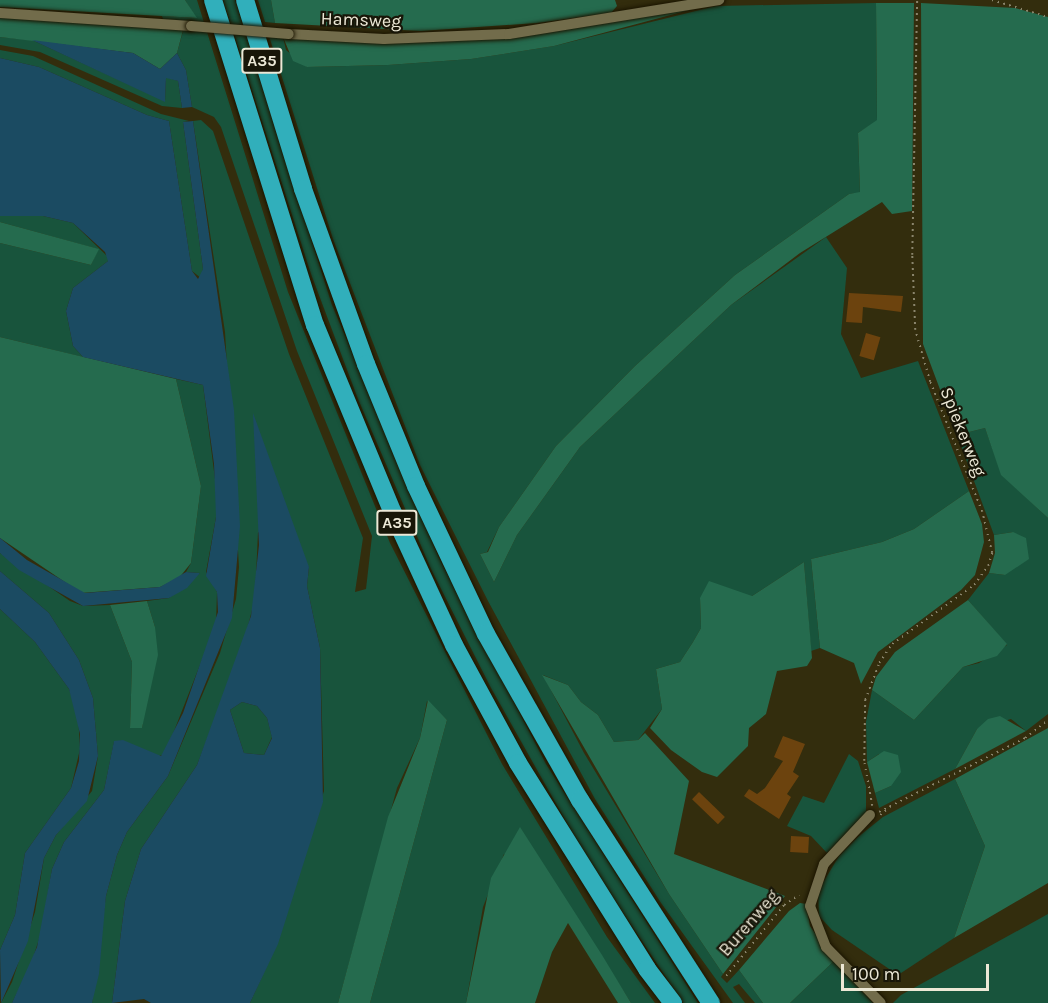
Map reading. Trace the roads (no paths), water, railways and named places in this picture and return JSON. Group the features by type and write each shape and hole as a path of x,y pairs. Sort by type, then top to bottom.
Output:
{"highway":[{"name":"A35","path":"213,0 315,325 393,513 454,645 518,763 673,1003"},
{"name":"A35","path":"245,0 303,189 366,364 421,496 486,634 579,800 711,1003"}],"street":[{"name":"Hamsweg","path":"0,13 384,39 508,34 718,0"},
{"path":"871,815 824,864 805,896 812,918 826,946 881,1003"}],"water":[{"path":"32,40 133,53 160,69 177,53 186,70 192,107 182,108 178,81 166,78 165,102"},
{"path":"0,58 39,67 147,115 169,121 192,271 198,279 203,269 183,122 193,121 234,410 240,526 232,618 168,776 127,832 117,855 106,896 99,974 92,1003 12,1003 37,947 52,869 64,842 104,790 114,741 123,740 161,756 183,713 218,612 217,592 206,576 216,517 214,464 203,385 83,357 73,346 66,311 73,288 108,261 105,252 73,223 43,216 0,216"},
{"path":"253,413 309,567 307,586 320,648 323,802 278,944 250,1003 151,1003 144,999 112,1003 125,901 141,849 197,765 251,616 259,545","holes":["242,702 257,706 267,718 272,738 264,755 244,753 230,710"]},
{"path":"0,538 27,560 85,593 160,587 186,572 200,573 187,588 169,598 83,606 19,570 0,553"},
{"path":"0,571 49,613 79,660 93,698 98,756 87,801 56,835 44,858 28,941 1,1003 0,950 15,915 25,853 71,788 79,761 80,734 69,689 35,642 0,609"}]}
